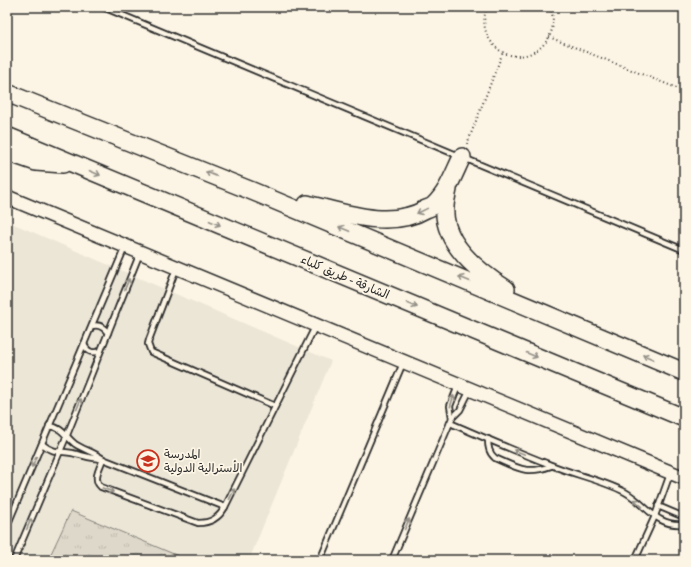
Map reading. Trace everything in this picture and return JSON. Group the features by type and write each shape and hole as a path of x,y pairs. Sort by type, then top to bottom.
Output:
{"highway":[{"path":"7,93 252,191 684,372"},
{"name":"الشارقة - طريق كلباء","path":"7,136 684,418"},
{"path":"7,152 36,162 75,165"},
{"path":"252,191 346,214 377,219 406,218 434,205 449,184 462,157"},
{"path":"449,184 445,208 447,223 452,239 470,262 492,280 546,313"}],"street":[{"path":"7,197 464,388 684,478"}],"lane":[{"path":"103,7 684,250"},
{"path":"7,526 126,246"},
{"path":"14,560 60,452 140,252"},
{"path":"177,267 149,340 148,344 151,352 275,406"},
{"path":"92,326 99,326 108,333"},
{"path":"103,459 96,478 98,484 102,487 198,523 212,521 222,513 226,507 316,326"},
{"path":"84,344 88,351 92,353 100,351"},
{"path":"320,560 404,362"},
{"path":"451,421 450,406 464,388"},
{"path":"392,560 451,421 460,410 464,388"},
{"path":"451,421 488,439 551,466 615,487 627,493 654,516 666,523 682,524 684,516 658,506"},
{"path":"49,426 59,428 76,445 96,453 103,459"},
{"path":"488,439 488,448 492,456 523,470 537,470 551,466"},
{"path":"42,444 50,450 103,459 226,507"},
{"path":"635,560 654,516 670,473"}],"path":[{"path":"486,7 484,15 485,30 492,43 503,52 518,56 526,55 539,49 549,37 553,23 553,15 550,7"},
{"path":"549,37 684,91"},
{"path":"462,157 503,52"}],"shaded area":[{"name":"المدرسة الأسترالية الدولية","path":"7,221 331,361 249,560 7,560"}],"green space":[{"path":"71,511 188,560 48,560"}],"place":[{"name":"المدرسة الأسترالية الدولية","path":"148,461"}]}
